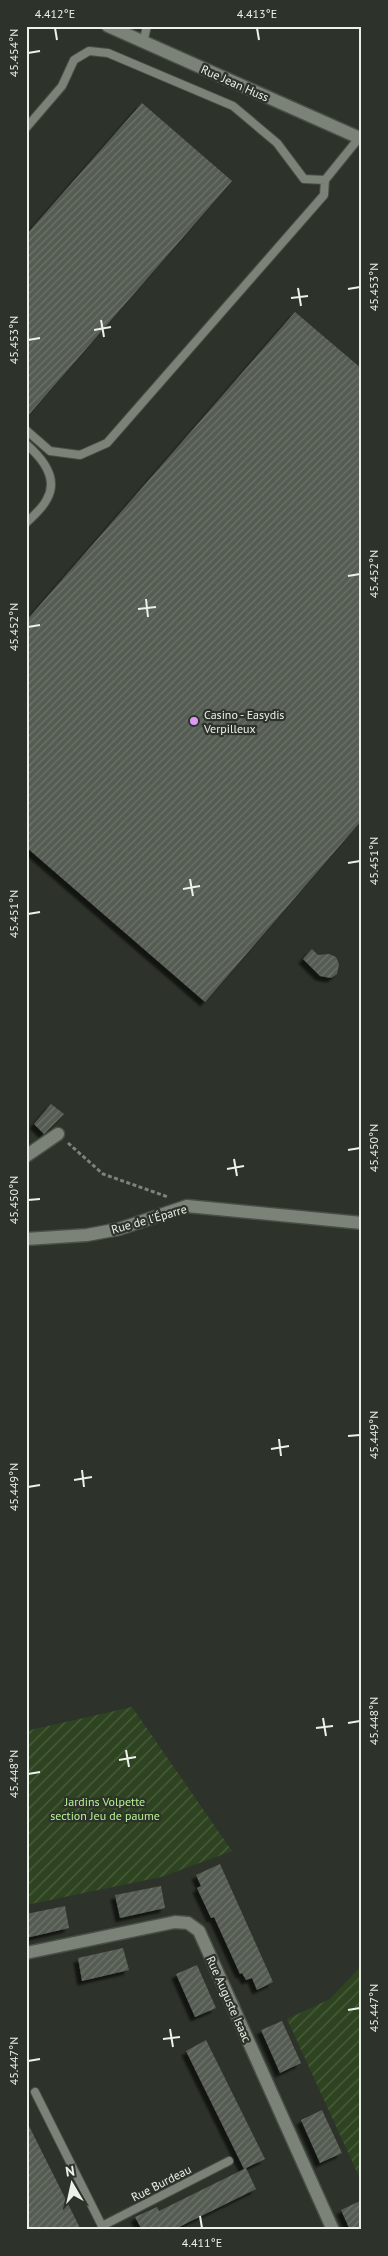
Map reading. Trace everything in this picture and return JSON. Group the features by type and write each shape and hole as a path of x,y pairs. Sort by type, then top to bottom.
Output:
{"street":[{"name":"Rue Jean Huss","path":"108,26 360,138"},
{"path":"26,1156 58,1134"},
{"name":"Rue de l'Éparre","path":"26,1239 78,1236 111,1230 187,1206 362,1223"},
{"name":"Rue Auguste Isaac","path":"26,1953 175,1922 188,1923 199,1931 333,2230"}],"lane":[{"path":"144,42 147,26"},
{"path":"26,128 62,86 74,60 89,50 108,53 233,106 277,144 304,179 325,180"},
{"path":"26,430 50,451 80,455 107,444 324,195 325,180 360,138"},
{"path":"26,444 46,465 51,482 48,498 26,523"},
{"name":"Rue Burdeau","path":"35,2092 103,2228 229,2161"}],"path":[{"path":"58,1134 103,1174 171,1198 187,1206"}],"green space":[{"name":"Jardins Volpette section Jeu de paume","path":"132,1707 232,1851 161,1877 26,1905 26,1731"},
{"path":"362,1965 362,2183 287,2019 330,1999"}],"building":[{"path":"142,103 232,181 26,418 26,235"},
{"name":"Casino - Easydis Verpilleux","path":"295,312 362,369 362,820 205,1002 26,847 26,621"},
{"path":"312,949 318,955 329,954 336,957 339,964 337,974 331,978 320,976 303,959"},
{"path":"51,1104 64,1114 44,1134 34,1124"},
{"path":"220,1864 273,1982 257,1990 252,1978 246,1980 242,1973 240,1974 214,1917 211,1918 197,1888 201,1886 196,1875"},
{"path":"161,1886 165,1908 120,1918 115,1895"},
{"path":"65,1906 69,1928 26,1938 26,1914"},
{"path":"123,1948 129,1970 82,1981 78,1958"},
{"path":"197,1965 216,2008 195,2017 176,1974"},
{"path":"282,2021 301,2063 280,2073 261,2030"},
{"path":"206,2040 265,2159 246,2168 256,2189 173,2230 142,2230 135,2217 157,2207 159,2211 244,2169 186,2051"},
{"path":"322,2110 342,2153 320,2163 301,2120"},
{"path":"26,2120 81,2230 26,2230"},
{"path":"362,2200 362,2230 350,2230 341,2210"}],"place":[{"name":"Casino - Easydis Verpilleux","path":"194,721"}]}
